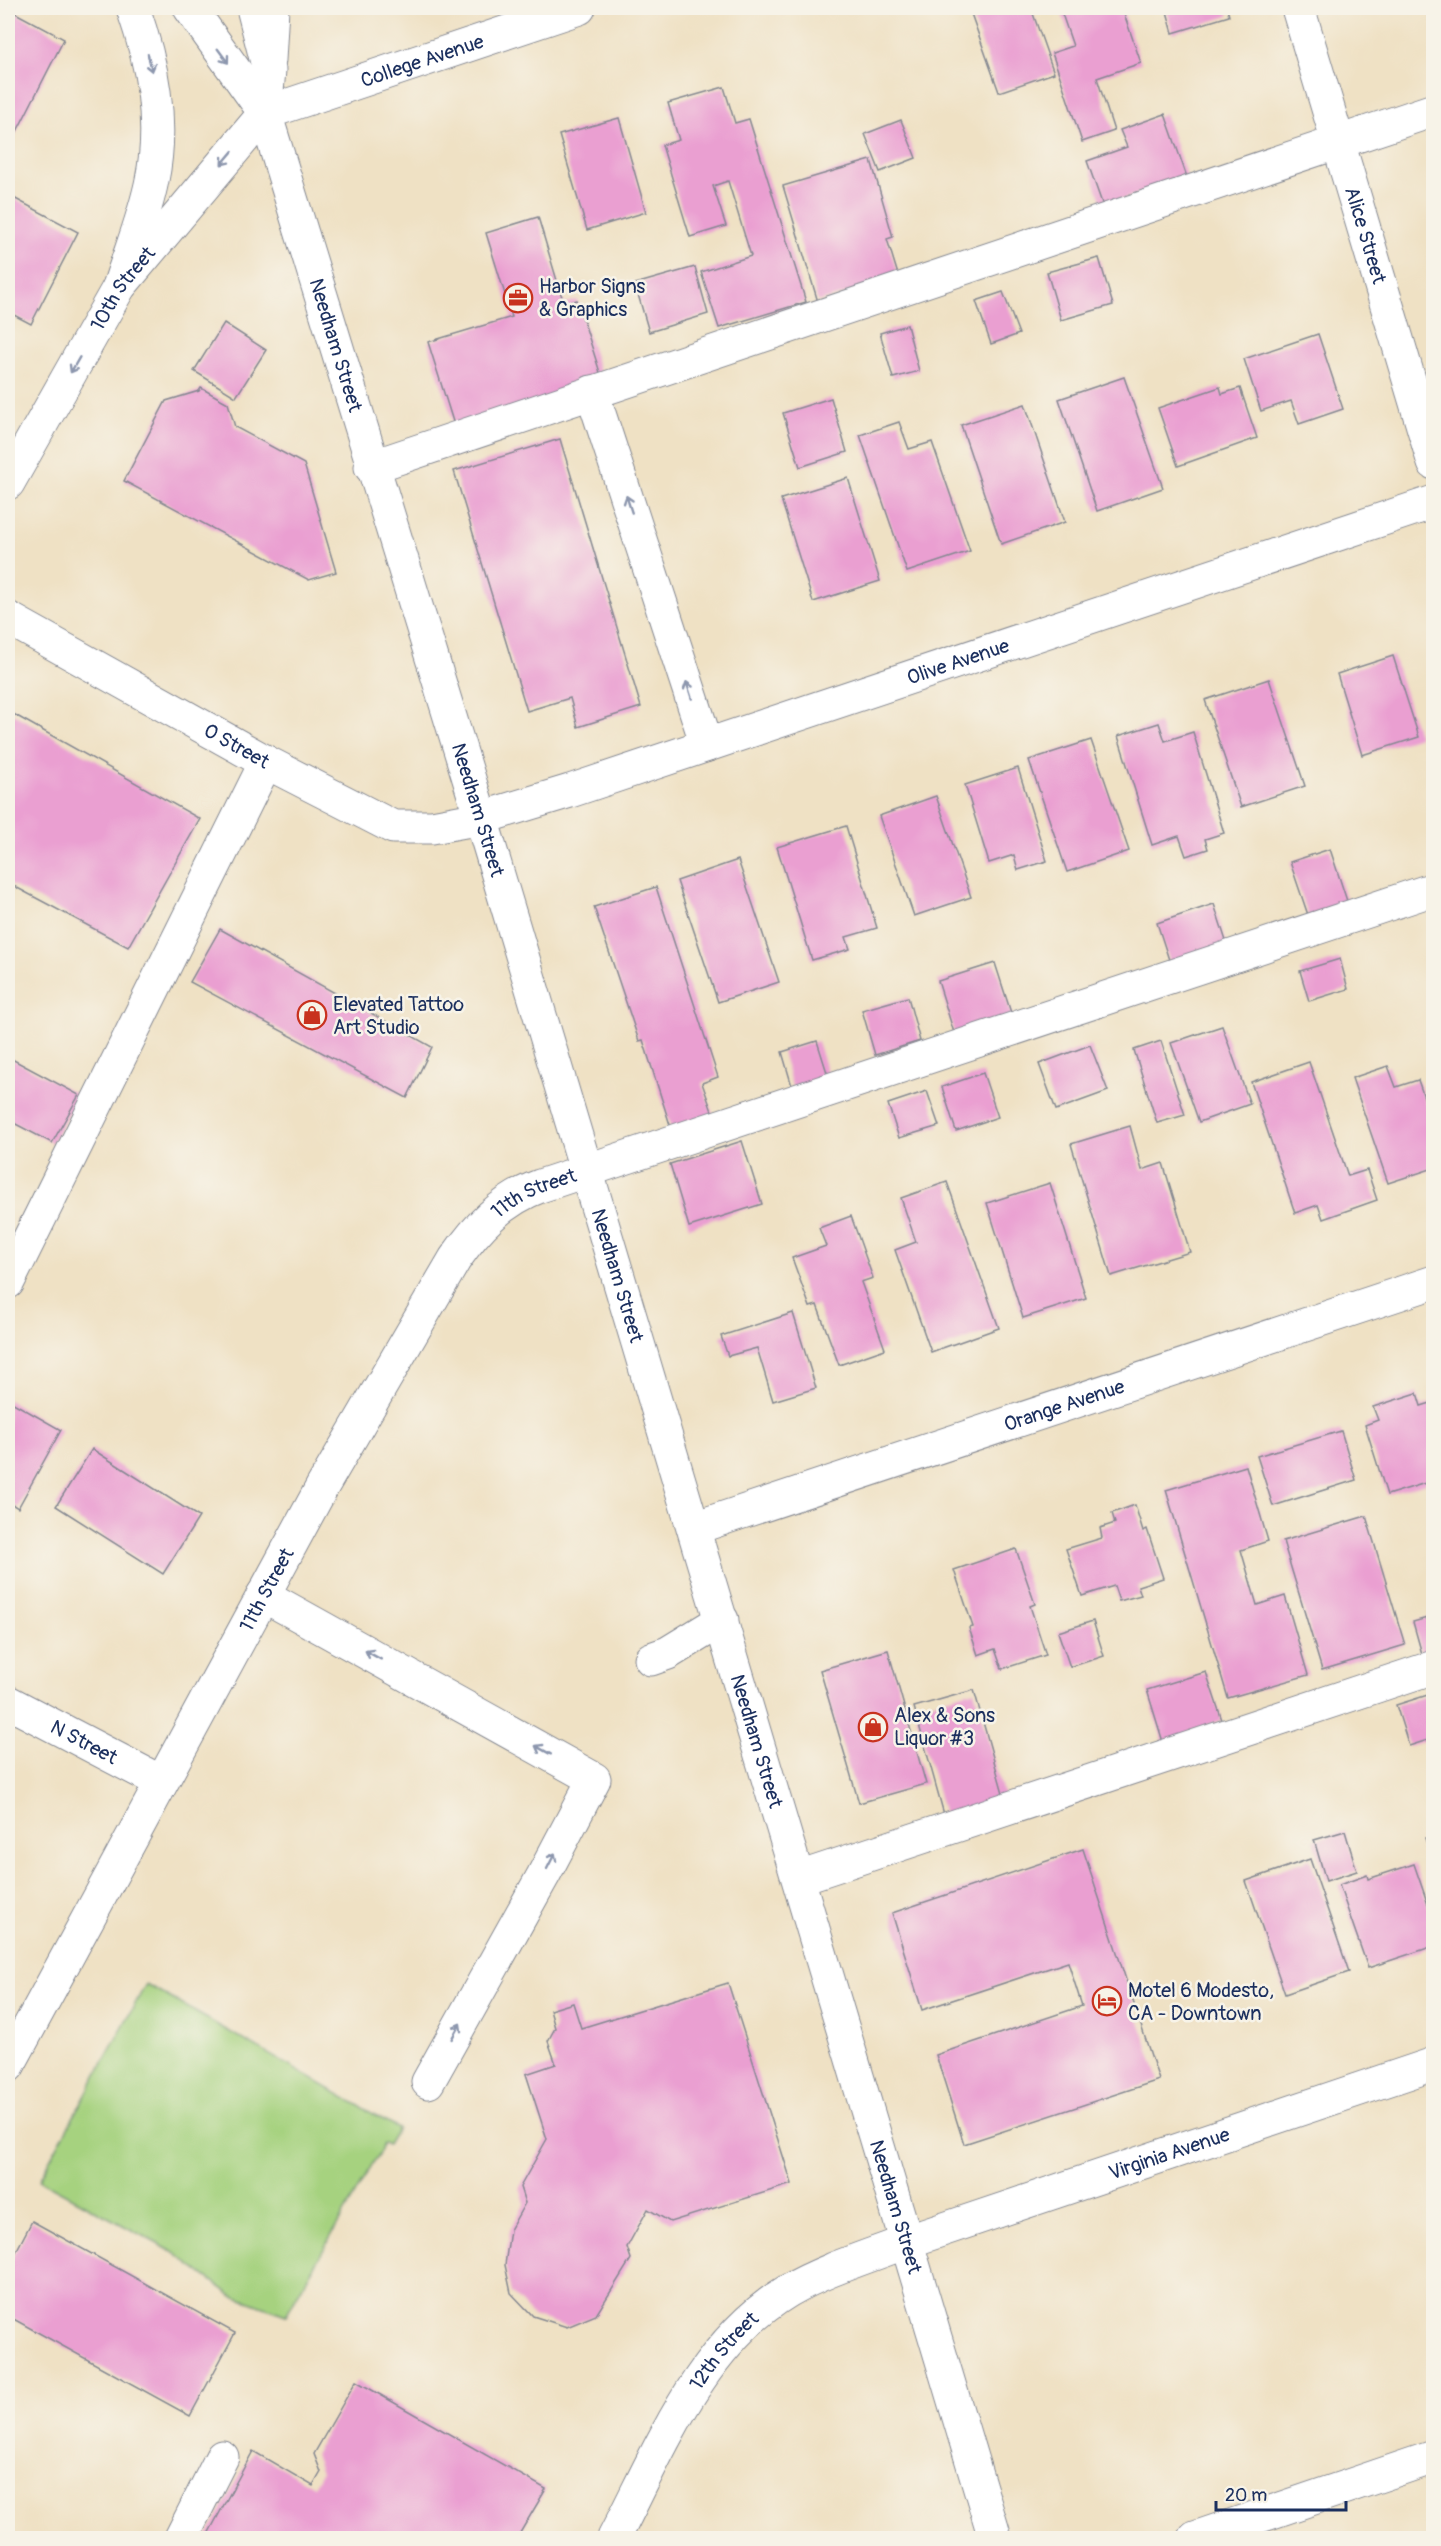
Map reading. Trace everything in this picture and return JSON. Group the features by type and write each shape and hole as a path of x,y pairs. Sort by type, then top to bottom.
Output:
{"street":[{"path":"119,287 152,180 156,102 152,67 133,8"},
{"path":"190,8 265,113"},
{"path":"253,8 269,70"},
{"name":"Needham Street","path":"273,8 265,113 371,466 481,818 995,2538"},
{"name":"College Avenue","path":"265,113 579,8"},
{"name":"Alice Street","path":"1298,8 1434,463"},
{"path":"371,466 1434,110"},
{"name":"10th Street","path":"8,483 119,287 265,113"},
{"path":"592,392 707,745"},
{"name":"Olive Avenue","path":"481,818 707,745 1434,502"},
{"name":"O Street","path":"8,618 266,762 393,827 432,827 481,818"},
{"path":"8,1282 266,762"},
{"name":"11th Street","path":"8,2066 340,1456 470,1237 496,1211 517,1196 585,1172 1434,889"},
{"name":"Orange Avenue","path":"694,1528 1434,1282"},
{"path":"263,1595 594,1779 543,1876 428,2082"},
{"path":"651,1659 668,1653 722,1620"},
{"path":"799,1878 1434,1667"},
{"name":"N Street","path":"8,1702 161,1782"},
{"name":"Virginia Avenue","path":"906,2242 1434,2064"},
{"name":"12th Street","path":"614,2538 679,2415 710,2364 747,2322 787,2292 819,2276 906,2242"},
{"path":"180,2538 222,2457"},
{"path":"1195,2538 1434,2457"}],"green space":[{"path":"146,1984 398,2128 388,2145 384,2144 286,2315 231,2295 171,2251 39,2180"}],"building":[{"path":"969,8 1031,8 1054,73 999,92"},
{"path":"1060,8 1122,8 1141,63 1097,78 1114,131 1082,142 1052,53 1073,46"},
{"path":"1166,8 1227,8 1229,16 1173,33"},
{"path":"8,9 64,39 8,149"},
{"path":"724,87 735,123 749,119 806,302 719,328 701,272 751,256 728,181 713,186 726,226 690,237 662,145 679,140 668,103"},
{"path":"1165,114 1187,177 1103,206 1087,161 1127,147 1120,130"},
{"path":"619,118 646,212 587,230 559,135"},
{"path":"901,120 916,158 880,172 865,134"},
{"path":"871,160 893,237 887,239 899,278 818,302 783,186"},
{"path":"8,195 78,232 31,324 14,315 8,328"},
{"path":"538,217 564,304 577,300 603,382 455,428 428,342 512,317 486,233"},
{"path":"1099,258 1113,305 1061,320 1047,272"},
{"path":"695,267 708,314 649,332 635,284"},
{"path":"1003,292 1019,334 991,344 976,301"},
{"path":"224,323 266,350 236,397 194,371"},
{"path":"907,325 919,371 893,378 880,333"},
{"path":"1318,334 1343,409 1299,424 1291,401 1261,411 1244,359"},
{"path":"1124,377 1163,488 1097,511 1059,399"},
{"path":"1220,387 1222,394 1240,388 1257,438 1178,466 1158,408"},
{"path":"201,388 228,403 235,427 304,464 336,572 309,580 124,481 166,401 199,391"},
{"path":"831,398 847,452 800,467 783,413"},
{"path":"1025,404 1065,522 1001,544 961,425"},
{"path":"899,422 909,449 932,442 970,551 907,572 860,435"},
{"path":"560,439 641,707 578,727 570,698 527,711 454,471"},
{"path":"848,478 880,581 813,602 781,499"},
{"path":"1393,656 1419,737 1362,755 1337,674"},
{"path":"1269,679 1305,786 1241,807 1205,700"},
{"path":"8,711 200,819 128,947 8,883"},
{"path":"1159,723 1165,741 1193,732 1224,833 1205,839 1208,849 1186,856 1179,836 1152,845 1118,736"},
{"path":"1091,740 1129,851 1067,872 1029,760"},
{"path":"1018,768 1047,861 1018,870 1014,855 989,863 965,785"},
{"path":"936,796 971,897 914,916 879,816"},
{"path":"846,826 877,928 846,937 850,949 812,960 777,847"},
{"path":"1330,849 1348,904 1309,918 1290,862"},
{"path":"738,860 779,982 718,1002 677,881"},
{"path":"656,887 718,1077 702,1083 713,1114 671,1128 643,1040 639,1041 594,907"},
{"path":"1214,904 1227,944 1170,963 1157,923"},
{"name":"Elevated Tattoo Art Studio","path":"220,929 432,1047 407,1098 190,982"},
{"path":"1340,959 1348,989 1309,1001 1300,971"},
{"path":"995,963 1013,1019 955,1036 938,981"},
{"path":"908,997 920,1041 875,1055 862,1010"},
{"path":"1222,1026 1250,1104 1199,1122 1171,1043"},
{"path":"817,1041 830,1082 794,1093 782,1052"},
{"path":"1161,1041 1185,1115 1157,1123 1134,1050"},
{"path":"1090,1045 1108,1091 1056,1110 1039,1064"},
{"path":"8,1057 79,1095 52,1143 8,1120"},
{"path":"1309,1062 1348,1176 1367,1170 1377,1200 1323,1219 1318,1205 1295,1213 1251,1082"},
{"path":"1388,1066 1396,1087 1418,1080 1434,1126 1434,1168 1388,1183 1352,1078"},
{"path":"983,1073 998,1117 956,1131 942,1087"},
{"path":"927,1091 939,1126 899,1138 888,1104"},
{"path":"1130,1126 1142,1170 1163,1163 1190,1252 1111,1276 1071,1144"},
{"path":"742,1141 762,1204 689,1227 670,1164"},
{"path":"947,1182 999,1328 931,1352 895,1250 916,1242 901,1198"},
{"path":"1050,1183 1086,1298 1023,1318 987,1203"},
{"path":"851,1216 873,1278 861,1282 885,1349 839,1365 817,1305 810,1307 792,1258 826,1246 819,1228"},
{"path":"793,1313 816,1388 773,1401 757,1348 728,1356 721,1336"},
{"path":"1417,1393 1421,1406 1434,1402 1434,1493 1429,1482 1387,1495 1365,1425 1378,1420 1373,1407"},
{"path":"8,1400 61,1430 18,1508 8,1502"},
{"path":"1341,1431 1356,1480 1273,1506 1257,1456"},
{"path":"92,1449 199,1517 163,1574 56,1506"},
{"path":"1246,1466 1268,1541 1241,1550 1257,1605 1285,1596 1308,1675 1228,1698 1166,1490"},
{"path":"1135,1505 1143,1531 1147,1529 1163,1578 1138,1586 1141,1595 1119,1601 1114,1586 1082,1596 1066,1549 1102,1538 1100,1528 1115,1523 1112,1513"},
{"path":"1366,1516 1405,1645 1322,1670 1283,1541"},
{"path":"1016,1549 1035,1604 1030,1606 1046,1655 1002,1669 995,1649 978,1655 969,1628 973,1627 954,1570"},
{"path":"1434,1616 1434,1651 1422,1654 1413,1622"},
{"path":"1093,1621 1104,1656 1070,1667 1058,1632"},
{"name":"Alex & Sons Liquor #3","path":"888,1650 926,1784 859,1803 820,1670"},
{"path":"1206,1672 1222,1720 1163,1742 1147,1690"},
{"path":"974,1690 1005,1800 945,1818 914,1707"},
{"path":"1434,1693 1434,1738 1409,1746 1396,1705"},
{"path":"1345,1831 1357,1871 1326,1881 1314,1840"},
{"path":"1434,1835 1434,1862 1433,1862 1425,1838"},
{"name":"Motel 6 Modesto, CA - Downtown","path":"1083,1849 1159,2080 964,2144 936,2055 1082,2006 1068,1962 922,2010 892,1913"},
{"path":"1310,1859 1349,1972 1285,1994 1246,1881"},
{"path":"1414,1864 1434,1922 1434,1946 1368,1968 1339,1885 1367,1875 1368,1879"},
{"path":"728,1983 792,2184 670,2222 648,2209 627,2247 631,2259 596,2315 567,2327 533,2316 511,2293 505,2265 510,2230 525,2203 520,2187 547,2139 526,2074 556,2064 548,2041 555,2028 550,2010 573,2003 581,2028"},
{"path":"32,2221 235,2333 190,2416 8,2316 8,2267"},
{"path":"356,2381 546,2489 517,2538 206,2538 253,2451 313,2486 321,2472 314,2454"}],"place":[{"name":"Harbor Signs & Graphics","path":"518,298"},
{"name":"Elevated Tattoo Art Studio","path":"312,1015"},
{"name":"Alex & Sons Liquor #3","path":"873,1727"},
{"name":"Motel 6 Modesto, CA - Downtown","path":"1107,2001"}]}
